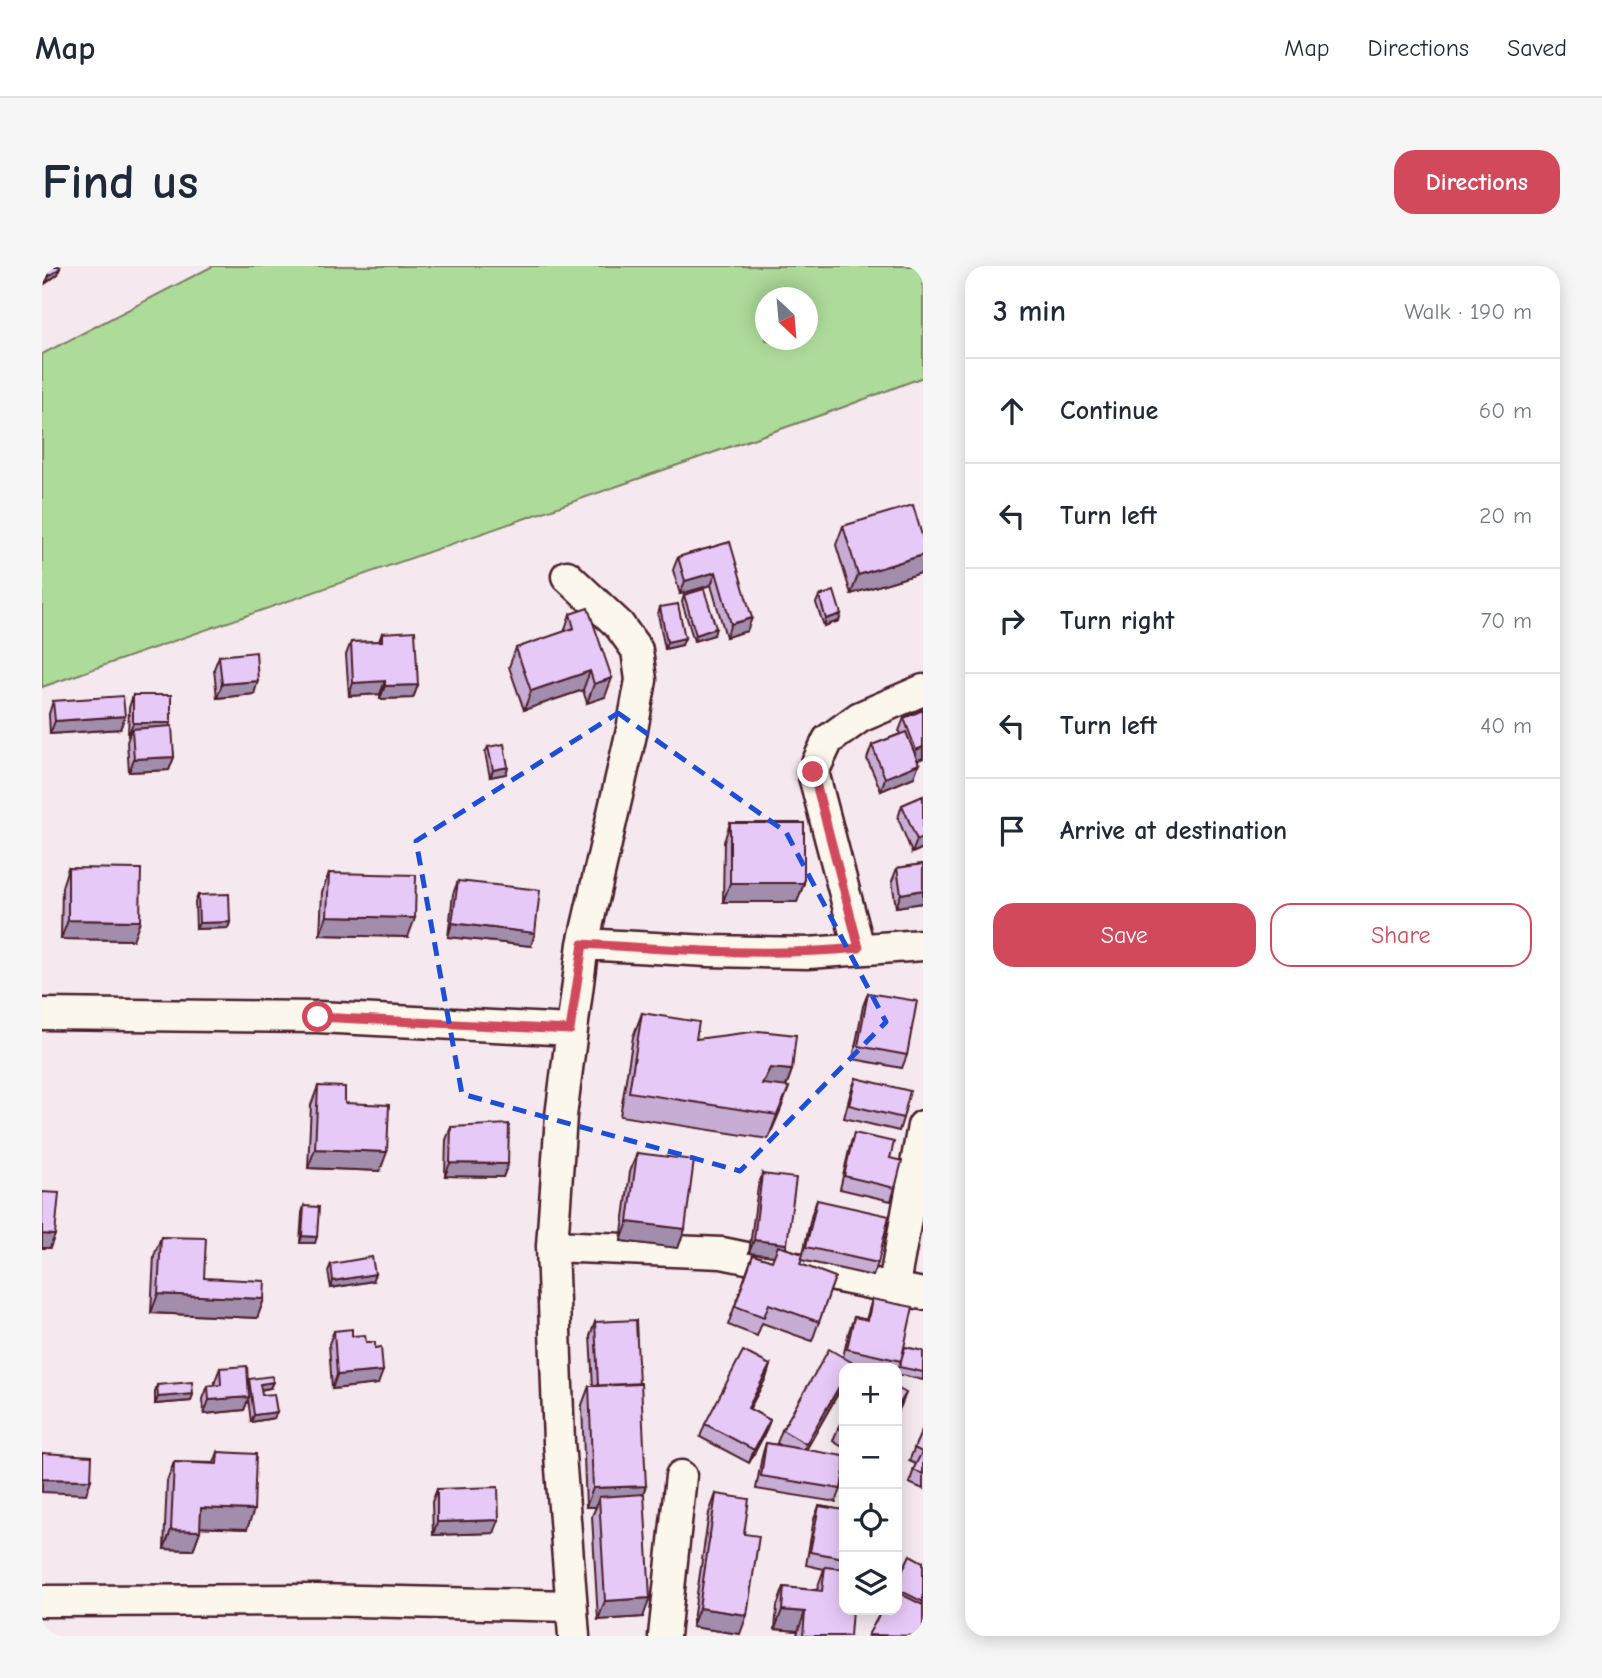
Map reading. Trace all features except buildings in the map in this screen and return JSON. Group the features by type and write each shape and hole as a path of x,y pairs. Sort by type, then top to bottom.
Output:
{"street":[{"path":"567,576 619,625 637,650 641,680 583,944 561,1116 552,1246 559,1442 574,1636"},
{"path":"859,948 813,772 828,740 860,717 923,690"},
{"path":"583,944 808,953 923,944"},
{"path":"42,1014 318,1017 570,1030"},
{"path":"893,1290 923,1126"},
{"path":"552,1246 722,1253 923,1294"},
{"path":"664,1636 681,1476"},
{"path":"42,1601 316,1600 571,1606"}],"highlighted area":[{"path":"618,713 786,832 886,1022 740,1171 462,1094 416,841"}],"green space":[{"path":"213,266 923,266 923,377 42,687 42,354"}],"route":[{"path":"318,1017 570,1030 583,944 808,953 859,948 813,772"}]}
